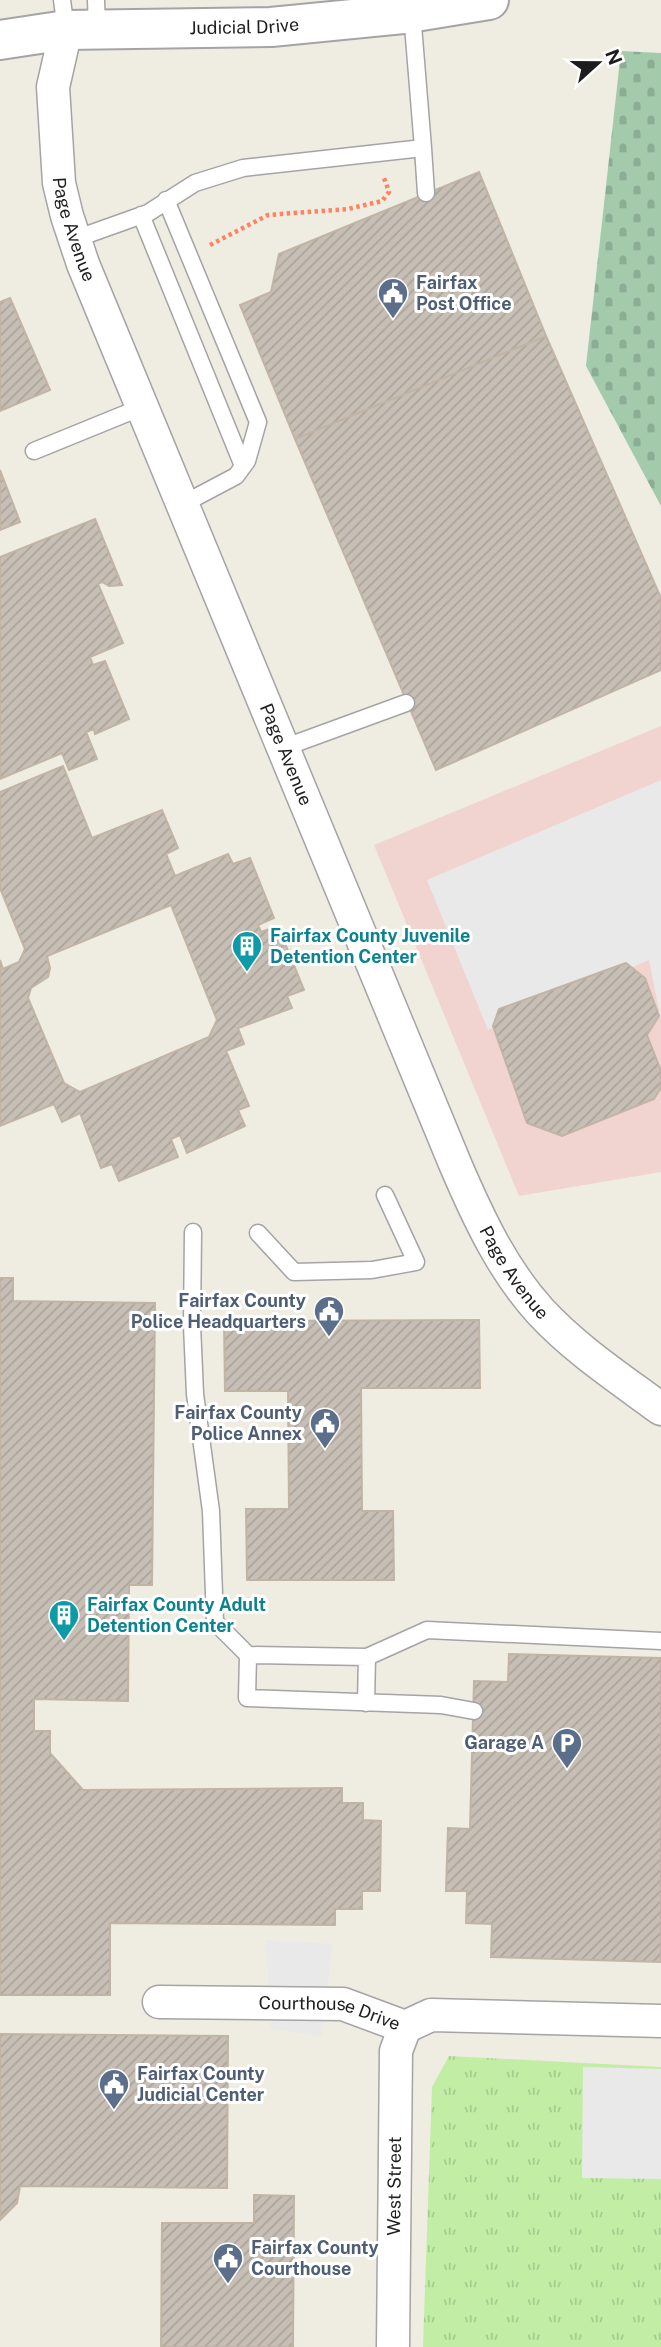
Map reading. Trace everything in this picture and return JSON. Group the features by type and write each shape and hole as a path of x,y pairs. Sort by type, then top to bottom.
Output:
{"street":[{"name":"Judicial Drive","path":"0,40 80,15 271,27 412,13 489,0"},
{"name":"Page Avenue","path":"80,15 53,87 59,183 75,239 456,1166 493,1244 515,1280 539,1310 579,1349 661,1409"},
{"name":"Courthouse Drive","path":"159,2002 343,2004 405,2028 431,2015 661,2021"},
{"name":"West Street","path":"393,2347 396,2051 405,2028"}],"lane":[{"path":"412,13 426,193"},
{"path":"75,239 141,215 195,183 243,168 423,148"},
{"path":"166,200 258,422 247,461 236,476 183,504"},
{"path":"141,215 243,466"},
{"path":"34,451 142,407"},
{"path":"283,748 406,703"},
{"path":"258,1233 294,1272 372,1270 416,1262 384,1195"},
{"path":"193,1232 192,1325 195,1394 211,1511 215,1622 248,1654 367,1657 427,1630 661,1641"},
{"path":"248,1654 247,1698 440,1705 474,1712"},
{"path":"366,1703 367,1657"}],"path":[{"path":"210,245 268,215 348,209 382,201 389,192 383,174"}],"shaded area":[{"path":"661,726 661,1172 519,1196 374,845"},
{"path":"661,780 661,1020 649,960 488,1030 427,880"},
{"path":"266,1940 333,1944 321,2036 271,2029"},
{"path":"583,2067 661,2069 661,2179 582,2178"}],"green space":[{"path":"621,51 661,53 661,506 586,366"},
{"path":"449,2056 661,2067 661,2347 423,2347 432,2087"}],"building":[{"name":"Fairfax Post Office","path":"479,172 546,336 295,439 240,305 271,292 279,254"},
{"path":"10,298 50,390 0,411 0,302"},
{"path":"546,336 661,598 661,670 436,770 295,439"},
{"path":"0,470 20,522 0,530"},
{"path":"95,519 122,585 109,586 102,582 98,584 123,643 90,657 93,665 105,661 129,719 95,734 94,729 86,732 97,759 69,770 62,753 0,779 0,557"},
{"name":"Fairfax County Juvenile Detention Center","path":"63,766 92,838 162,810 178,848 166,854 175,876 228,854 233,864 250,858 274,918 258,925 261,932 278,926 304,990 287,996 292,1008 238,1028 244,1044 226,1051 249,1106 238,1110 245,1126 187,1153 180,1135 171,1139 178,1157 119,1181 112,1164 101,1168 80,1113 62,1122 54,1104 0,1126 0,960 3,969 19,962 25,949 0,888 0,792","holes":["171,905 217,1020 209,1037 80,1092 64,1083 28,998 31,988 48,977 50,968 47,956"]},
{"path":"626,963 645,978 659,1016 647,1035 661,1071 661,1088 654,1099 562,1136 527,1123 493,1026 499,1009"},
{"name":"Fairfax County Adult Detention Center","path":"0,1278 13,1278 13,1301 155,1303 152,1585 129,1585 128,1701 34,1699 34,1731 50,1731 50,1753 83,1790 342,1788 342,1803 363,1803 363,1820 381,1821 380,1891 362,1891 362,1909 335,1909 335,1925 110,1923 110,1995 0,1995"},
{"name":"Fairfax County Police Annex","path":"479,1320 480,1388 361,1388 362,1511 393,1511 394,1580 247,1580 246,1509 289,1509 288,1391 225,1391 224,1321"},
{"name":"Garage A","path":"509,1654 661,1658 661,1962 491,1957 492,1924 466,1923 467,1891 446,1891 448,1828 470,1829 474,1681 508,1682"},
{"name":"Fairfax County Judicial Center","path":"0,2034 228,2036 227,2188 20,2186 17,2203 0,2220"},
{"name":"Fairfax County Courthouse","path":"254,2195 294,2196 293,2347 161,2347 162,2223 254,2223"}],"place":[{"name":"Fairfax Post Office","path":"393,320"},
{"name":"Fairfax County Juvenile Detention Center","path":"247,973"},
{"name":"Fairfax County Police Headquarters","path":"329,1338"},
{"name":"Fairfax County Police Annex","path":"325,1450"},
{"name":"Fairfax County Adult Detention Center","path":"64,1642"},
{"name":"Garage A","path":"567,1770"},
{"name":"Fairfax County Judicial Center","path":"114,2111"},
{"name":"Fairfax County Courthouse","path":"228,2285"}]}
